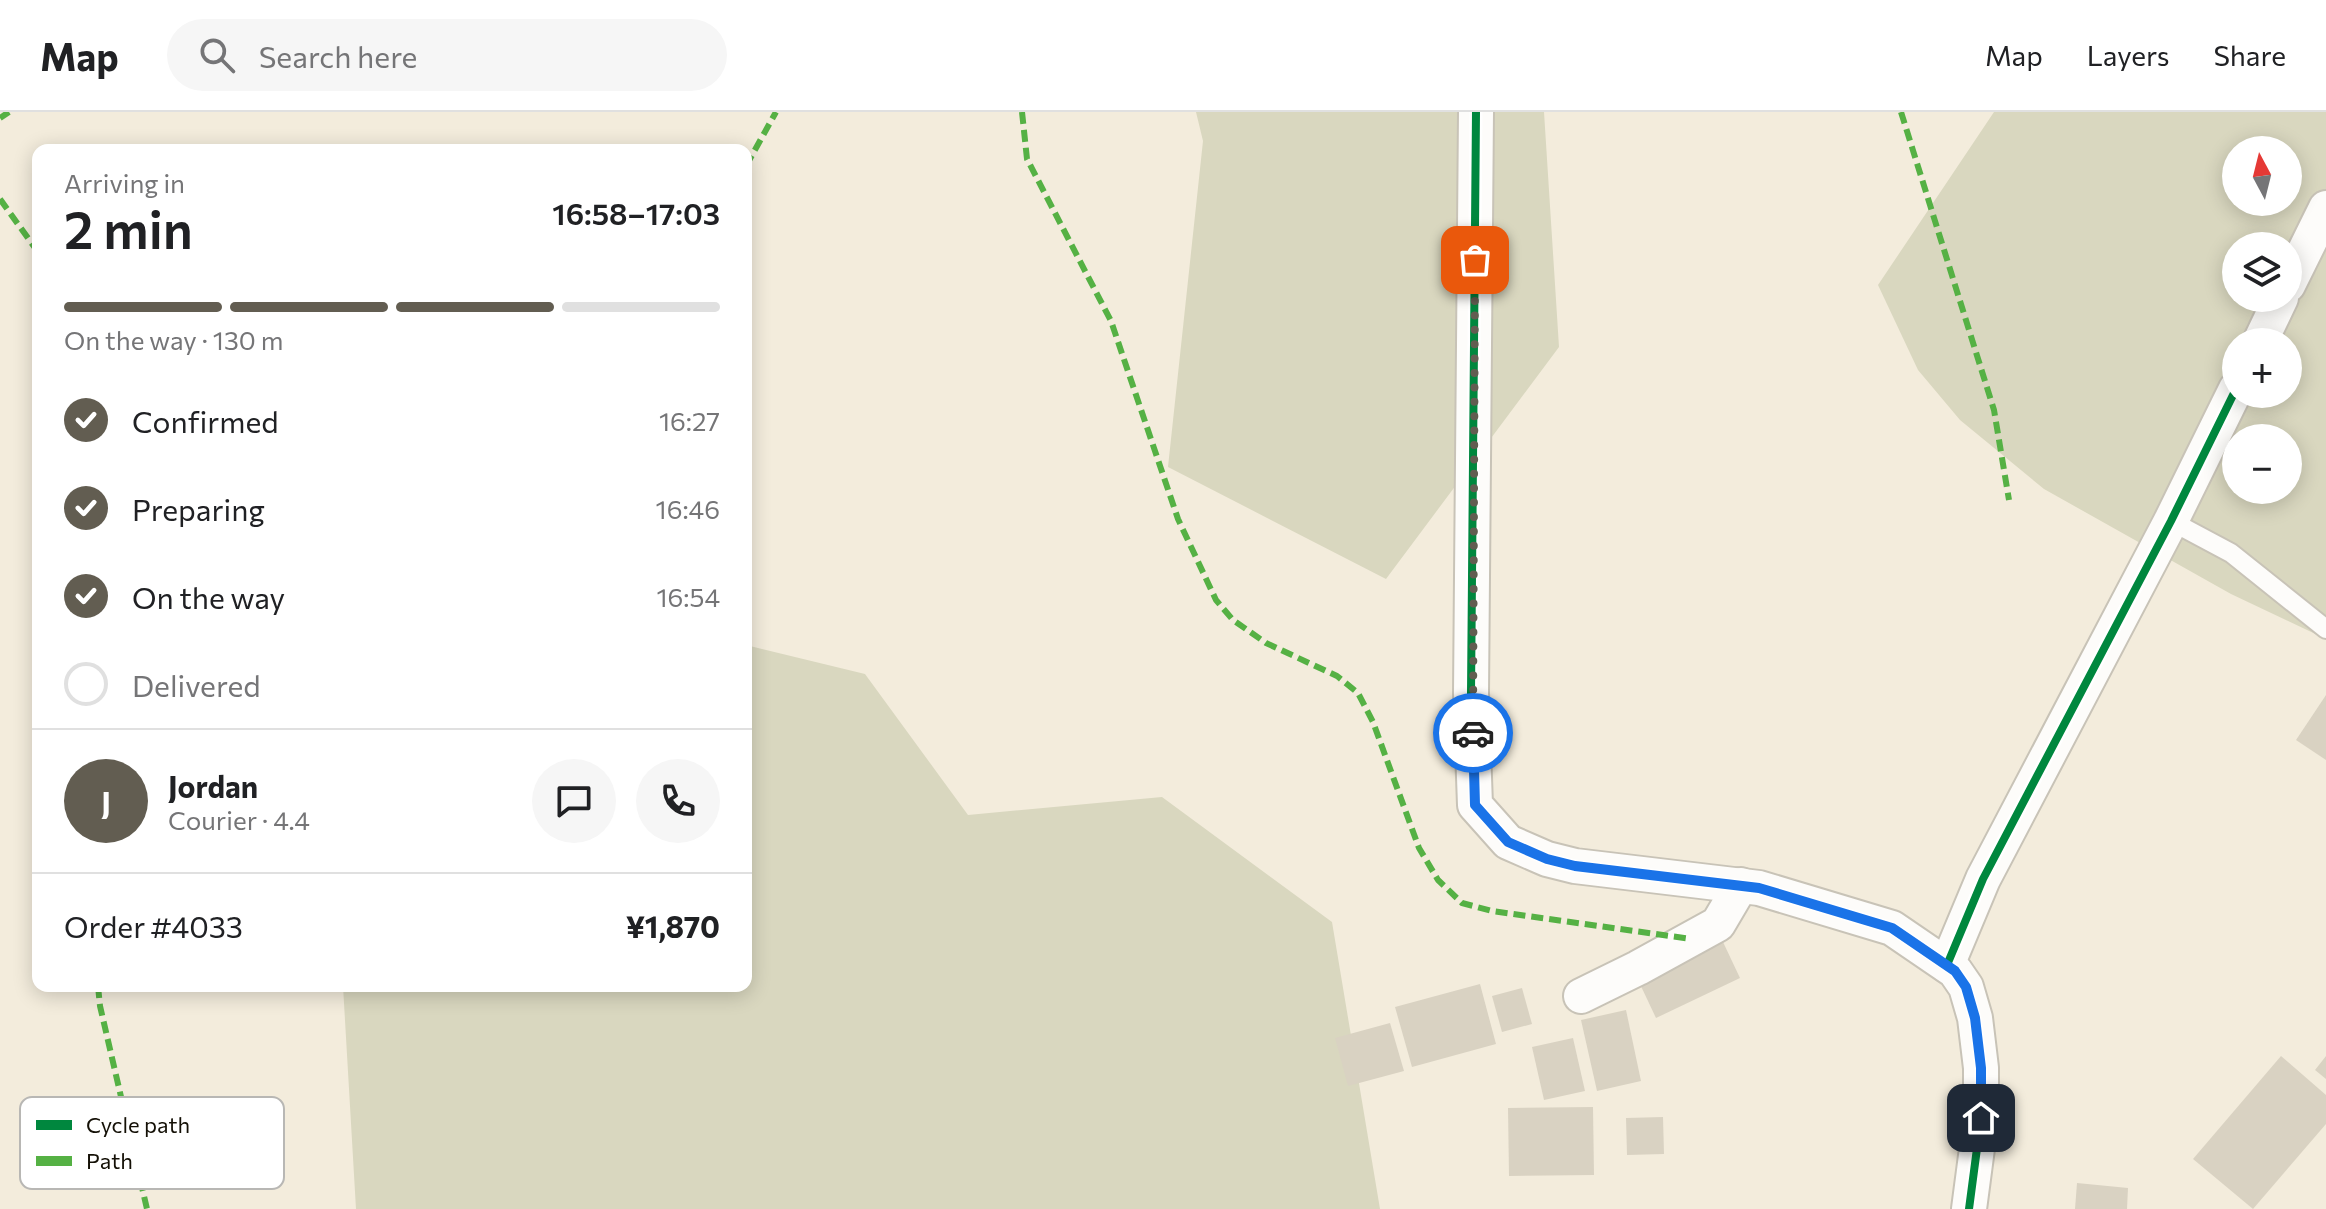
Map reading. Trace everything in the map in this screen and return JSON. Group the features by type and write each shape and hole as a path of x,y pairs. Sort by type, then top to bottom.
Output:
{"street":[{"path":"1476,112 1471,693 1475,805 1508,842 1547,859 1575,866 1759,888 1892,928 1955,971 1966,987 1975,1018 1981,1068 1981,1118 1969,1209"},
{"path":"2302,257 2326,208"},
{"path":"1947,965 1983,879 2171,521 2227,408"},
{"path":"1581,996 1718,924 1741,885"}],"lane":[{"path":"2171,521 2231,553 2326,629"}],"shaded area":[{"path":"1196,112 1544,112 1559,347 1386,579 1168,467 1203,141"},
{"path":"1994,112 2326,112 2326,639 2231,594 2044,489 1960,420 1918,370 1878,285"},
{"path":"752,646 865,674 968,815 1162,797 1332,922 1380,1209 356,1209 343,992 752,992"}],"building":[{"path":"2326,695 2326,760 2296,740"},
{"path":"1723,942 1740,978 1656,1018 1639,982"},
{"path":"1480,984 1496,1044 1412,1067 1395,1007"},
{"path":"1522,988 1532,1024 1502,1032 1492,996"},
{"path":"1626,1010 1641,1081 1597,1091 1581,1020"},
{"path":"1390,1023 1404,1071 1348,1086 1335,1038"},
{"path":"1573,1038 1585,1091 1544,1100 1532,1047"},
{"path":"2281,1056 2326,1095 2326,1124 2253,1209 2193,1159"},
{"path":"2326,1056 2326,1079 2315,1070"},
{"path":"1593,1107 1594,1175 1509,1176 1508,1108"},
{"path":"1663,1117 1664,1154 1627,1155 1626,1118"},
{"path":"2077,1183 2128,1188 2127,1209 2075,1209"}],"marked path":[{"path":"0,118 9,112"},
{"path":"752,155 776,112"},
{"path":"1022,112 1027,159 1111,321 1178,519 1216,600 1233,620 1266,643 1337,676 1358,693 1373,722 1419,848 1438,880 1462,903 1492,911 1691,939"},
{"path":"1901,112 1994,410 2009,500"},
{"path":"0,199 32,244"},
{"path":"99,992 121,1097"},
{"path":"142,1189 147,1209"}],"cycle path":[{"path":"1476,112 1471,693 1475,805 1508,842 1547,859 1575,866 1759,888 1892,928 1955,971 1966,987 1975,1018 1981,1068 1981,1118 1969,1209"},
{"path":"1947,965 1983,879 2171,521 2227,408"}],"way so far":[{"path":"1473,733 1475,260"}],"route":[{"path":"1473,733 1475,805 1508,842 1547,859 1575,866 1759,888 1892,928 1930,952 1955,971 1966,987 1975,1018 1981,1068 1981,1118"}]}
